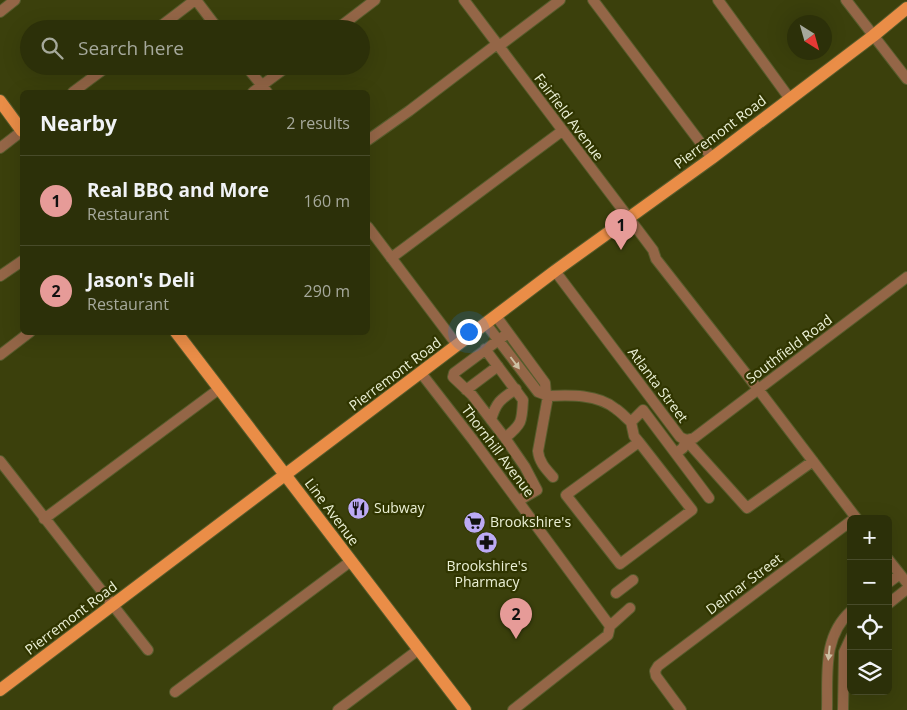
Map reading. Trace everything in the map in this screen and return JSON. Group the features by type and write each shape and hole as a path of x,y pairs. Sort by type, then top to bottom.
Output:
{"main road":[{"name":"Pierremont Road","path":"0,690 555,271 712,158 877,33 907,8"},
{"name":"Pierremont Road","path":"877,33 907,15"},
{"path":"0,101 20,128"},
{"name":"Line Avenue","path":"178,335 465,710"}],"street":[{"path":"0,12 15,0"},
{"path":"169,20 196,0 211,20"},
{"path":"349,20 375,0"},
{"name":"Fairfield Avenue","path":"464,0 628,218 653,250 667,264 700,309 705,320 852,515"},
{"path":"370,139 560,0"},
{"path":"593,0 712,158"},
{"path":"718,0 790,99"},
{"path":"846,0 877,33 907,79"},
{"path":"76,90 96,75"},
{"path":"253,75 264,89 279,75"},
{"path":"391,258 562,131"},
{"path":"0,148 20,133"},
{"path":"370,230 457,345"},
{"path":"0,276 20,262"},
{"name":"Atlanta Street","path":"555,271 680,437 686,440 747,508 813,461"},
{"name":"Southfield Road","path":"686,440 694,438 907,278"},
{"path":"491,320 508,333 545,383 547,396 538,457 553,477"},
{"path":"491,320 498,340 538,392 547,396 583,397 600,400 616,408 631,422 634,436 639,442 692,510 620,564 566,495 639,442"},
{"path":"508,333 454,373 453,377 491,420 525,467 537,490 518,501"},
{"path":"0,355 26,335"},
{"path":"486,349 524,400 522,417 518,427 505,438"},
{"path":"466,390 498,366"},
{"name":"Thornhill Avenue","path":"421,373 608,622"},
{"path":"44,519 219,389"},
{"path":"491,420 498,401 516,389"},
{"path":"631,422 644,410 709,498"},
{"path":"676,454 683,448 686,440"},
{"path":"0,461 148,650"},
{"name":"Delmar Street","path":"681,710 656,676 655,671 658,666 847,525"},
{"path":"889,560 907,583"},
{"path":"175,692 351,561"},
{"path":"892,580 900,574"},
{"path":"616,593 633,580"},
{"path":"892,601 907,589"},
{"path":"513,710 608,635 608,622 630,608"},
{"path":"827,710 830,644 834,632 847,616"},
{"path":"843,710 844,652 847,646"},
{"path":"338,710 418,650"}],"place":[{"name":"Real BBQ and More","path":"621,250"},
{"name":"Subway","path":"358,508"},
{"name":"Brookshire's","path":"474,522"},
{"name":"Brookshire's Pharmacy","path":"487,543"},
{"name":"Jason's Deli","path":"516,639"}]}
